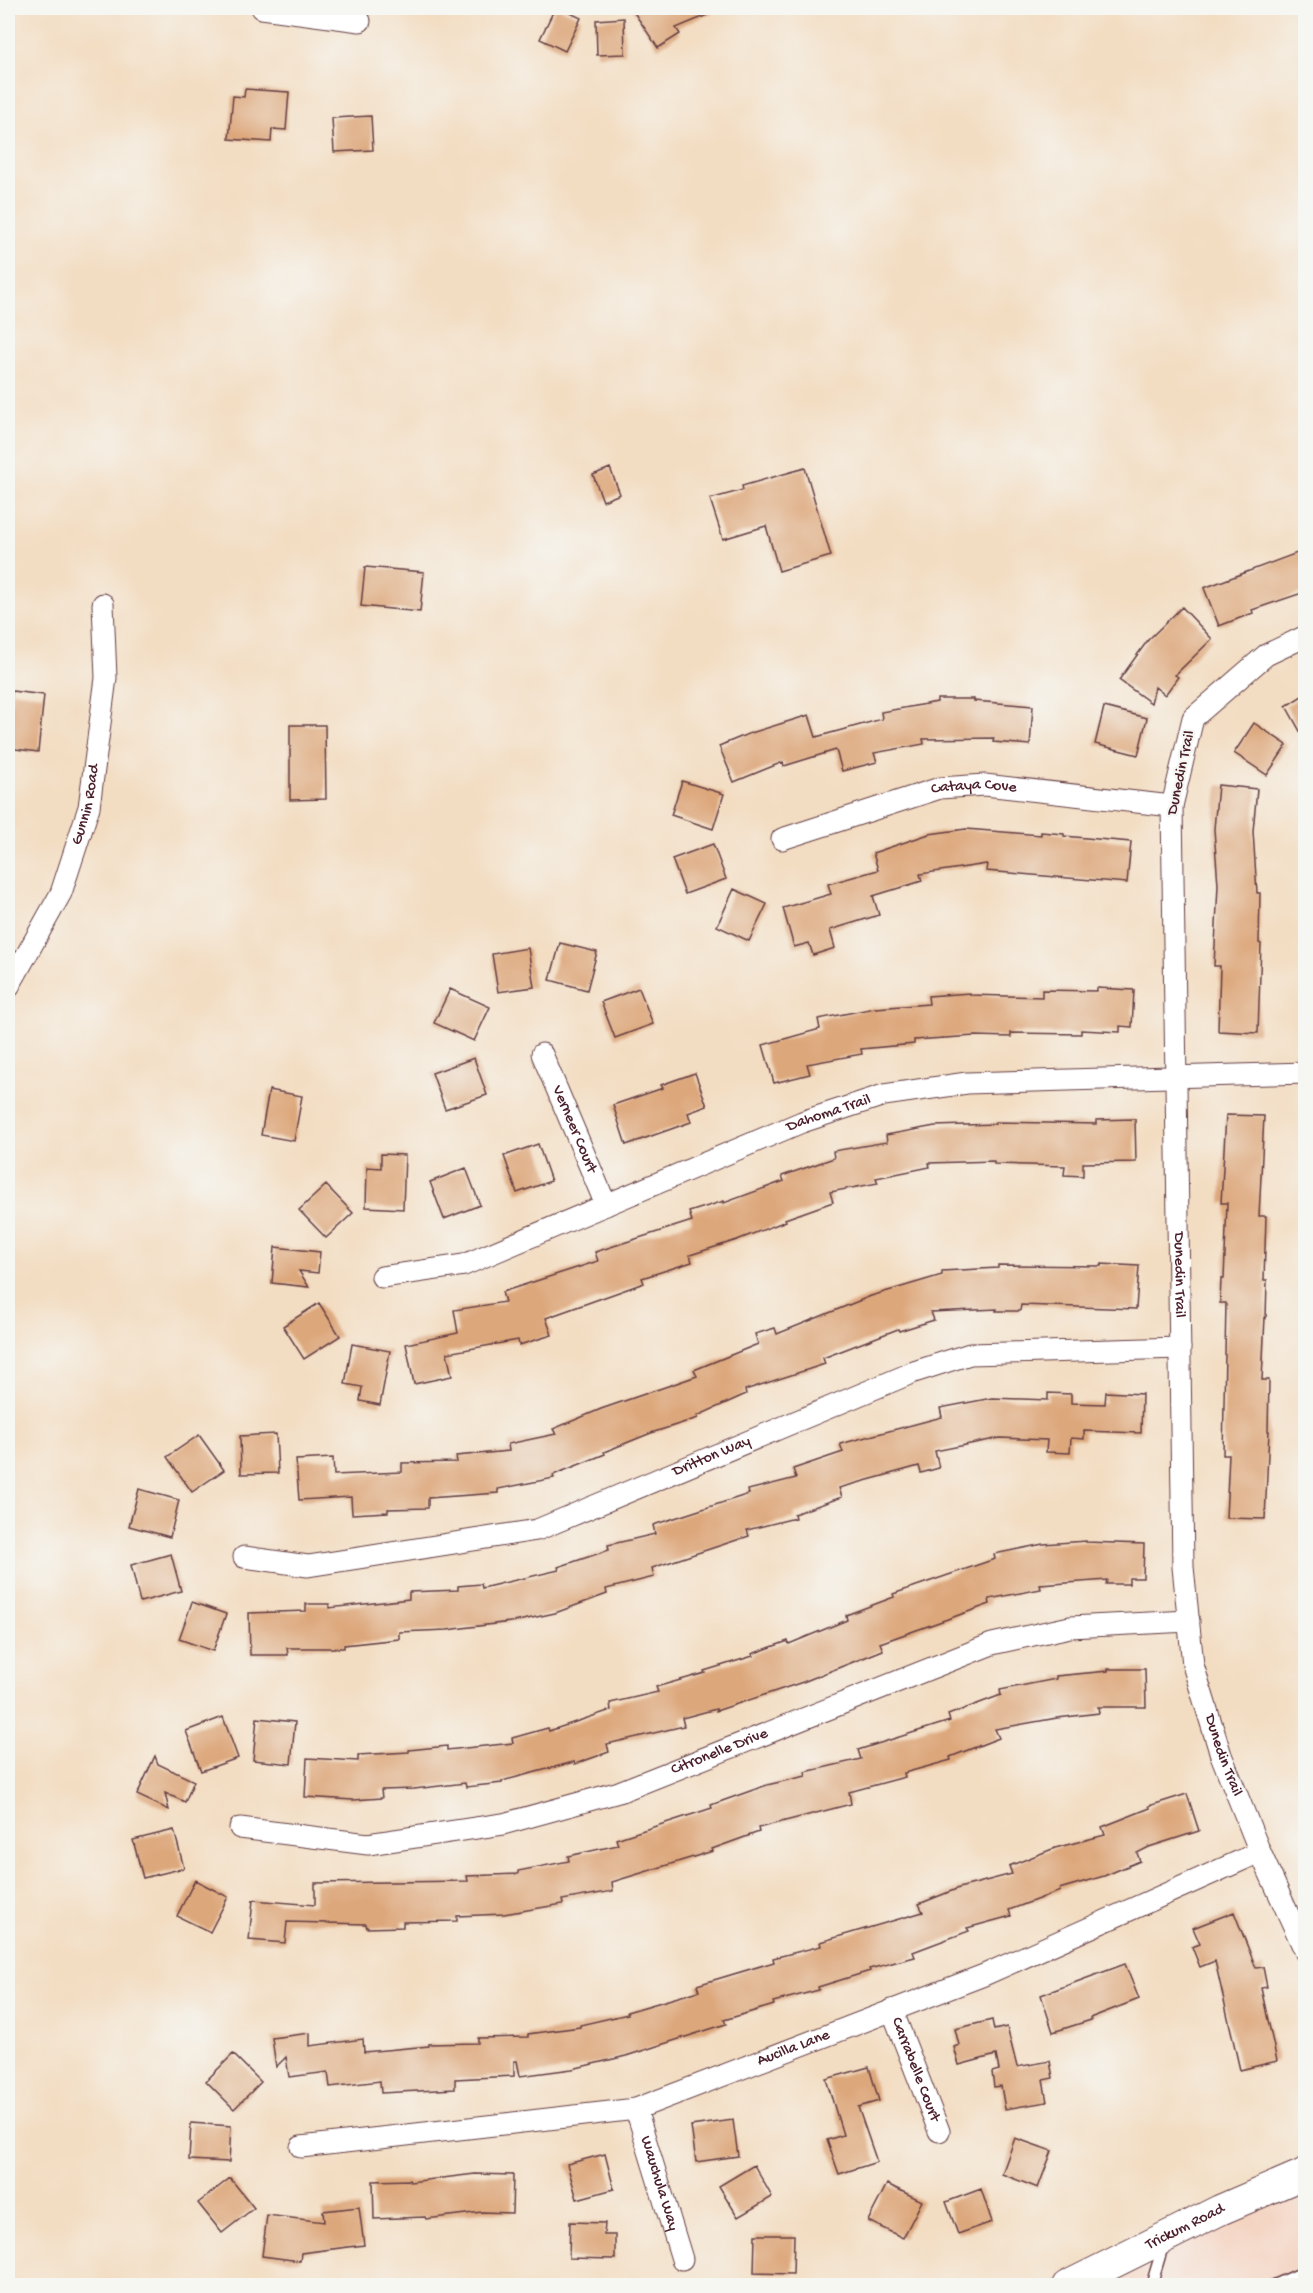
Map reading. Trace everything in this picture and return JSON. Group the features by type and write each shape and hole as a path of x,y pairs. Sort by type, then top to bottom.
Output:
{"street":[{"path":"262,8 360,21"},
{"name":"Gunnin Road","path":"8,988 61,893 89,807 105,678 103,604"},
{"name":"Dunedin Trail","path":"1303,1941 1260,1852 1221,1755 1193,1665 1183,1567 1172,806 1193,718 1266,654 1305,636"},
{"name":"Cataya Cove","path":"782,839 940,788 985,785 1172,806"},
{"name":"Verneer Court","path":"542,1054 606,1205"},
{"name":"Dahoma Trail","path":"382,1277 464,1266 802,1122 884,1095 967,1083 1305,1073"},
{"name":"Dritton Way","path":"244,1557 308,1566 537,1530 914,1372 970,1354 1180,1348"},
{"name":"Citronelle Drive","path":"240,1828 368,1844 503,1824 619,1792 992,1644 1070,1627 1189,1621"},
{"name":"Aucilla Lane","path":"301,2147 636,2109 984,1975 1260,1852"},
{"name":"Carrabelle Court","path":"892,2010 939,2131"},
{"name":"Wauchula Way","path":"636,2109 682,2259"},
{"name":"Trickum Road","path":"1071,2285 1220,2210 1305,2174"}],"lane":[{"path":"1151,2286 1158,2258 1167,2236"},
{"path":"1272,2286 1305,2271"}],"shaded area":[{"path":"1305,2159 1305,2285 1060,2285"}],"building":[{"path":"555,8 581,18 565,51 540,39"},
{"path":"631,8 724,8 676,28 680,34 658,48"},
{"path":"624,18 625,54 597,55 596,20"},
{"path":"245,89 289,92 286,130 272,129 271,142 229,139 233,96 244,97"},
{"path":"371,116 373,150 334,152 332,118"},
{"path":"610,468 620,494 603,501 593,475"},
{"path":"805,468 831,556 779,571 766,526 723,539 710,499 743,490 742,486"},
{"path":"1305,550 1305,592 1252,610 1253,613 1219,626 1204,588"},
{"path":"365,567 424,572 420,612 361,606"},
{"path":"1182,607 1212,639 1175,675 1178,677 1165,695 1155,687 1151,703 1119,680 1148,640"},
{"path":"12,691 44,695 38,752 8,748"},
{"path":"1305,694 1305,740 1286,706"},
{"path":"937,699 974,699 974,701 1033,706 1030,745 993,742 994,738 923,739 924,744 874,753 877,762 842,771 836,750 784,766 783,762 734,782 719,746 748,734 809,715 816,737 882,719 881,712 937,702"},
{"path":"1104,707 1147,718 1138,755 1095,744"},
{"path":"1254,723 1287,745 1267,775 1234,753"},
{"path":"290,725 325,725 326,799 290,800"},
{"path":"682,781 724,794 713,829 671,815"},
{"path":"1218,785 1257,789 1253,831 1257,893 1260,893 1258,1033 1218,1031 1220,966 1214,966 1218,885 1214,829"},
{"path":"966,829 1041,835 1041,832 1131,842 1127,883 986,871 987,864 920,874 922,881 873,896 879,915 830,930 835,948 813,955 809,943 794,947 783,908 831,894 828,884 878,870 873,853 929,834"},
{"path":"713,844 726,879 685,894 672,859"},
{"path":"734,889 767,904 749,941 717,926"},
{"path":"560,943 597,952 587,990 550,980"},
{"path":"528,948 534,987 498,992 492,954"},
{"path":"639,988 653,1024 615,1038 601,1002"},
{"path":"1097,988 1134,990 1132,1027 1120,1026 1120,1032 1081,1030 1081,1034 1011,1033 1011,1037 975,1036 914,1040 914,1044 861,1049 862,1054 807,1064 810,1074 774,1083 763,1045 820,1029 818,1019 875,1008 929,1004 928,996 970,993 970,995 1042,997 1042,990 1097,991"},
{"path":"450,989 490,1007 474,1041 434,1023"},
{"path":"474,1058 487,1095 445,1109 432,1073"},
{"path":"695,1073 707,1106 688,1113 691,1122 626,1145 613,1105 663,1088 661,1085"},
{"path":"269,1090 302,1096 294,1141 261,1135"},
{"path":"1226,1115 1264,1116 1259,1216 1266,1216 1264,1280 1267,1280 1262,1380 1269,1380 1269,1431 1265,1519 1226,1518 1229,1455 1223,1455 1226,1303 1220,1303 1221,1279 1224,1279 1227,1203 1221,1203"},
{"path":"1135,1119 1136,1162 1083,1163 1083,1176 1064,1175 1065,1166 994,1164 994,1161 929,1163 930,1167 876,1178 878,1183 830,1192 833,1202 785,1219 786,1221 737,1240 690,1255 692,1262 642,1278 644,1283 546,1318 552,1335 519,1345 518,1340 447,1353 452,1376 414,1384 406,1344 458,1333 454,1310 505,1302 502,1292 598,1261 595,1252 692,1221 689,1212 724,1201 724,1203 784,1181 782,1176 834,1158 833,1151 887,1142 886,1135 935,1126 995,1124 995,1122 1096,1124 1096,1120"},
{"path":"538,1144 551,1181 517,1193 504,1156"},
{"path":"381,1154 405,1155 403,1209 366,1207 367,1167 381,1168"},
{"path":"466,1168 480,1205 444,1219 430,1182"},
{"path":"326,1185 353,1213 326,1238 299,1210"},
{"path":"275,1247 320,1252 318,1273 299,1271 309,1287 272,1283"},
{"path":"1101,1264 1139,1266 1136,1309 1021,1305 1020,1311 996,1311 997,1309 931,1312 934,1320 899,1331 898,1329 823,1358 825,1364 745,1390 746,1394 697,1416 698,1418 651,1433 604,1452 605,1454 553,1475 554,1478 498,1489 498,1493 428,1498 428,1508 388,1509 388,1512 352,1514 351,1497 299,1500 296,1460 333,1458 334,1475 402,1472 402,1463 457,1462 456,1456 509,1451 508,1444 556,1434 553,1429 601,1409 697,1376 694,1370 758,1344 755,1334 775,1328 777,1334 871,1296 942,1275 942,1271 998,1268 998,1265 1101,1266"},
{"path":"319,1303 340,1336 304,1359 283,1326"},
{"path":"352,1344 390,1351 380,1405 360,1401 362,1387 345,1384"},
{"path":"1106,1392 1142,1394 1141,1433 1084,1431 1084,1439 1071,1438 1070,1453 1046,1452 1047,1440 1000,1438 935,1451 939,1468 921,1473 919,1466 839,1488 842,1497 794,1514 795,1518 747,1530 749,1536 652,1568 654,1577 606,1589 607,1594 555,1613 518,1621 447,1630 399,1632 399,1639 344,1645 344,1648 287,1648 288,1655 250,1655 249,1613 306,1611 306,1604 329,1604 329,1608 409,1599 409,1592 458,1590 458,1586 481,1584 482,1588 559,1570 558,1567 609,1550 608,1545 655,1534 653,1525 749,1494 748,1490 796,1478 793,1469 843,1452 840,1444 942,1417 940,1408 992,1398 1048,1400 1048,1393 1071,1394 1071,1403 1105,1404"},
{"path":"276,1434 278,1473 241,1474 240,1436"},
{"path":"199,1435 224,1470 192,1492 167,1457"},
{"path":"139,1489 179,1500 170,1537 129,1526"},
{"path":"1086,1541 1144,1544 1143,1578 1129,1578 1129,1584 1106,1584 1107,1580 1040,1585 1041,1589 989,1599 990,1604 880,1643 883,1650 803,1682 716,1711 716,1709 682,1718 684,1726 607,1744 609,1752 575,1764 574,1762 502,1781 502,1783 466,1787 465,1783 381,1790 382,1798 353,1800 305,1797 307,1758 358,1761 358,1755 409,1752 409,1750 447,1746 447,1750 513,1743 512,1738 548,1728 549,1731 611,1710 610,1703 658,1692 656,1687 705,1673 704,1671 753,1656 752,1654 788,1641 789,1644 847,1620 846,1615 894,1597 893,1594 995,1559 994,1554 1043,1544"},
{"path":"171,1554 181,1591 140,1602 131,1565"},
{"path":"192,1602 226,1614 213,1651 179,1639"},
{"path":"1108,1669 1145,1669 1146,1707 1098,1707 1099,1713 995,1729 999,1738 950,1757 951,1760 904,1773 905,1777 849,1792 851,1804 758,1828 759,1832 712,1849 713,1851 612,1882 613,1891 562,1900 563,1904 504,1914 457,1916 457,1921 403,1922 403,1927 367,1928 366,1924 287,1922 285,1943 249,1940 253,1900 315,1905 315,1883 468,1881 467,1876 518,1874 518,1871 569,1861 568,1856 618,1845 616,1839 712,1808 711,1805 767,1785 806,1776 805,1772 861,1759 858,1750 950,1721 948,1715 1001,1695 1000,1690 1056,1679 1056,1676 1108,1671"},
{"path":"223,1717 238,1758 201,1771 186,1731"},
{"path":"257,1718 295,1722 291,1764 253,1760"},
{"path":"155,1756 158,1764 194,1781 185,1802 165,1793 169,1810 137,1795"},
{"path":"1187,1794 1199,1831 1137,1853 1140,1861 1104,1876 1059,1889 1060,1891 1009,1910 1011,1916 967,1928 969,1931 913,1952 915,1957 869,1969 870,1971 818,1987 819,1990 773,2002 774,2005 724,2020 726,2024 626,2056 572,2069 520,2076 517,2061 514,2061 514,2076 455,2079 455,2089 381,2093 380,2081 330,2087 328,2072 289,2077 286,2057 276,2067 272,2038 310,2033 310,2046 363,2039 364,2052 429,2046 429,2044 478,2043 478,2038 528,2037 528,2034 580,2027 580,2025 628,2014 627,2012 699,1991 697,1985 774,1962 773,1958 821,1946 820,1942 923,1912 919,1904 959,1888 1012,1874 1009,1866 1055,1848 1105,1835 1102,1827 1150,1808 1149,1806"},
{"path":"174,1830 184,1868 143,1878 133,1840"},
{"path":"195,1880 228,1897 210,1932 177,1916"},
{"path":"1234,1912 1256,1968 1263,1967 1267,1987 1261,1988 1277,2061 1240,2070 1215,1961 1200,1967 1192,1947 1200,1944 1193,1928"},
{"path":"1125,1964 1139,1999 1090,2018 1091,2020 1053,2032 1041,1995"},
{"path":"992,2020 994,2030 1007,2027 1017,2067 1050,2061 1053,2078 1043,2080 1047,2102 1005,2109 1001,2086 994,2087 992,2072 999,2070 996,2055 959,2065 954,2047 959,2045 955,2029"},
{"path":"233,2054 261,2082 234,2109 206,2081"},
{"path":"869,2067 879,2101 858,2107 877,2162 839,2174 827,2140 843,2135 826,2079"},
{"path":"733,2120 738,2156 696,2162 691,2126"},
{"path":"191,2123 231,2126 229,2162 189,2160"},
{"path":"1015,2138 1052,2151 1038,2188 1002,2174"},
{"path":"605,2154 614,2189 577,2199 567,2164"},
{"path":"754,2165 772,2197 738,2217 719,2186"},
{"path":"475,2174 513,2175 512,2213 482,2212 426,2219 425,2217 374,2219 373,2181 409,2180 410,2182"},
{"path":"230,2178 254,2208 222,2233 198,2203"},
{"path":"887,2184 922,2201 903,2238 868,2221"},
{"path":"981,2189 992,2222 958,2234 946,2202"},
{"path":"359,2207 364,2245 301,2253 300,2261 262,2256 267,2215 324,2222 323,2211"},
{"path":"570,2222 605,2223 604,2235 615,2235 615,2259 569,2258"},
{"path":"755,2235 794,2235 793,2274 754,2273"}]}
